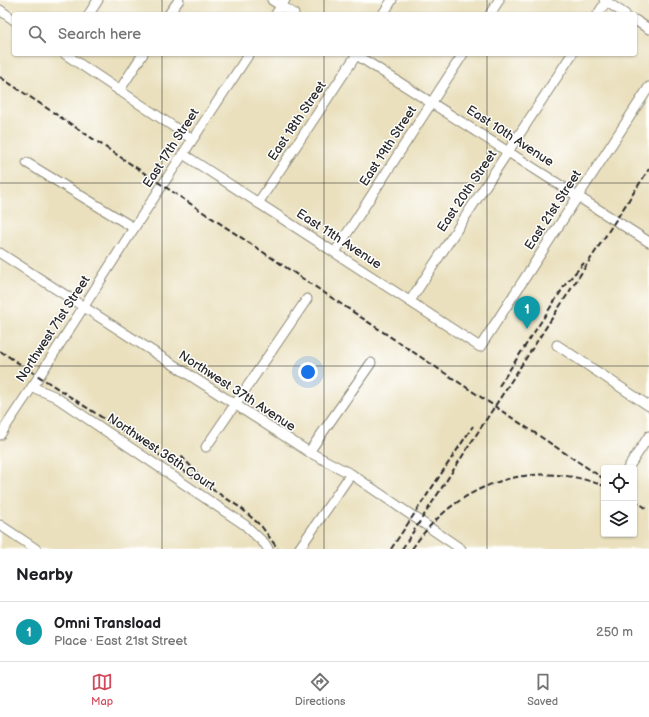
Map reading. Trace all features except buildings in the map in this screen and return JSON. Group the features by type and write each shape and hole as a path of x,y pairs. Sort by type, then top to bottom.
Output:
{"street":[{"path":"90,12 98,0"},
{"path":"170,12 179,0"},
{"path":"272,0 283,3 292,12"},
{"path":"384,12 392,0"},
{"path":"491,12 499,0"},
{"path":"599,12 605,0 622,12"},
{"path":"277,12 283,3"},
{"path":"0,10 12,19"},
{"path":"637,21 649,29"},
{"path":"68,56 192,139"},
{"path":"119,91 142,56"},
{"name":"East 17th Street","path":"115,257 248,56"},
{"name":"East 18th Street","path":"258,203 355,56"},
{"name":"East 10th Avenue","path":"359,56 649,242"},
{"name":"East 19th Street","path":"335,252 463,56"},
{"name":"East 20th Street","path":"410,301 571,56"},
{"name":"East 21st Street","path":"480,347 649,87"},
{"name":"East 11th Avenue","path":"183,154 480,347"},
{"path":"27,163 134,228"},
{"name":"Northwest 37th Avenue","path":"0,254 309,452 351,474 461,549"},
{"name":"Northwest 71st Street","path":"0,435 115,257"},
{"path":"206,447 307,299"},
{"path":"557,346 649,406"},
{"path":"309,452 371,363"},
{"name":"Northwest 36th Court","path":"32,387 54,396 245,525 265,544 268,549"},
{"path":"630,465 649,436"},
{"path":"641,448 649,454"},
{"path":"299,549 351,474"},
{"path":"0,525 36,549"}],"railway":[{"path":"0,77 601,477"},
{"path":"402,549 649,169"},
{"path":"499,386 567,282 584,263"},
{"path":"0,351 241,508 262,527 278,549"},
{"path":"391,549 473,426"},
{"path":"181,456 200,476"},
{"path":"412,549 430,526 450,508 472,493 497,482 523,476 549,474 577,478 601,485"},
{"path":"636,501 649,510"}],"place":[{"name":"Omni Transload","path":"527,329"}]}
